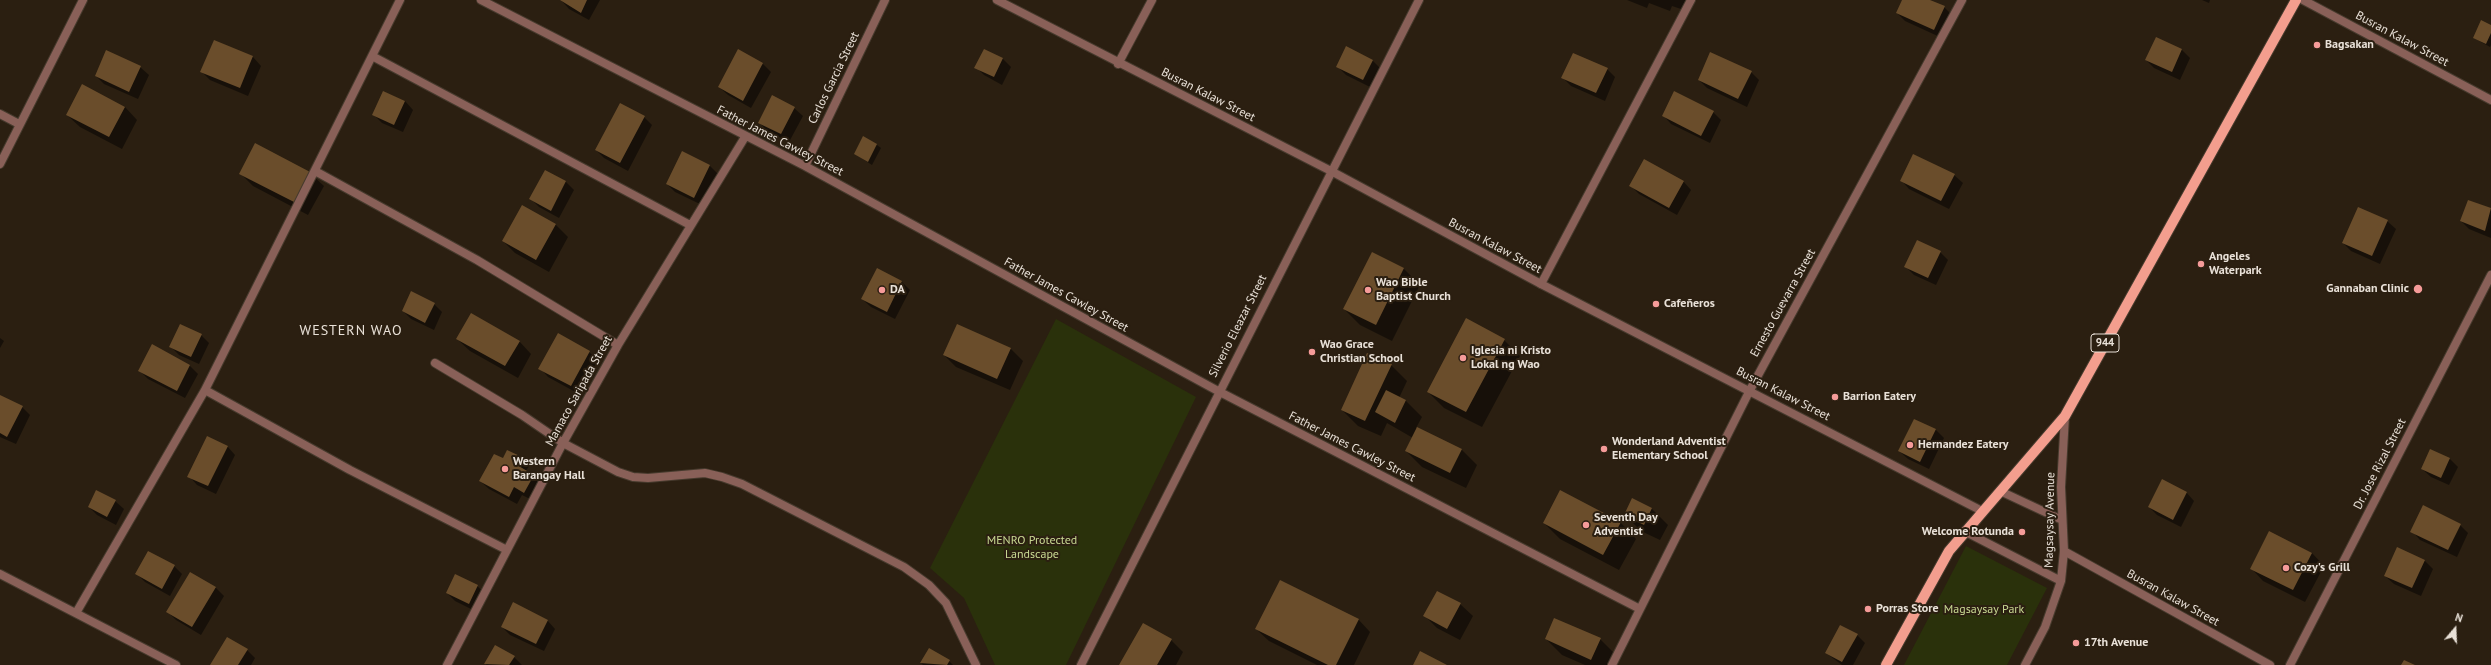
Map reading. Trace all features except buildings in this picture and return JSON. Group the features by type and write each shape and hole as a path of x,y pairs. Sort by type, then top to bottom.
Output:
{"main road":[{"name":"944","path":"1886,665 1940,567 1964,531 2065,416 2296,0"}],"street":[{"path":"0,164 83,0"},
{"path":"76,613 205,390 400,0"},
{"name":"Father James Cawley Street","path":"481,0 745,137 805,166 1218,391 1640,610"},
{"name":"Carlos Garcia Street","path":"805,166 885,0"},
{"name":"Busran Kalaw Street","path":"997,0 1118,64 1331,171 1541,284 1750,390 1982,511"},
{"path":"1118,64 1152,0"},
{"name":"Silverio Eleazar Street","path":"1082,665 1218,391 1419,0"},
{"path":"1541,284 1691,0"},
{"name":"Ernesto Guevarra Street","path":"1612,665 1750,390 1962,0"},
{"name":"Busran Kalaw Street","path":"2303,0 2491,100"},
{"path":"372,56 690,225"},
{"path":"0,114 19,124"},
{"name":"Mamaco Saripada Street","path":"447,665 563,443 618,345 745,137"},
{"path":"315,171 477,260 618,345"},
{"name":"Dr. Jose Rizal Street","path":"2290,665 2491,275"},
{"path":"435,363 522,415 563,443 618,472 633,477 648,478 705,473 735,481 904,567 929,585 946,603 976,665"},
{"path":"205,390 350,470 507,550"},
{"name":"Magsaysay Avenue","path":"2025,665 2045,627 2061,581 2064,551 2062,520 2065,416"},
{"path":"2000,491 2062,520"},
{"path":"1964,531 2061,581"},
{"name":"Busran Kalaw Street","path":"2064,551 2270,665"},
{"path":"0,574 176,665"}],"green space":[{"name":"MENRO Protected Landscape","path":"1056,319 1196,397 1066,665 995,665 964,598 930,568"},
{"name":"Magsaysay Park","path":"1966,546 2047,588 2007,665 1904,665"}],"place":[{"name":"Bagsakan","path":"2317,45"},
{"name":"Angeles Waterpark","path":"2201,264"},
{"name":"Gannaban Clinic","path":"2418,289"},
{"name":"DA","path":"882,290"},
{"name":"Wao Bible Baptist Church","path":"1368,290"},
{"name":"Cafeñeros","path":"1656,304"},
{"name":"Wao Grace Christian School","path":"1312,352"},
{"name":"Iglesia ni Kristo Lokal ng Wao","path":"1463,358"},
{"name":"Barrion Eatery","path":"1835,397"},
{"name":"Hernandez Eatery","path":"1910,445"},
{"name":"Wonderland Adventist Elementary School","path":"1604,449"},
{"name":"Western Barangay Hall","path":"505,469"},
{"name":"Seventh Day Adventist","path":"1586,525"},
{"name":"Welcome Rotunda","path":"2022,532"},
{"name":"Cozy's Grill","path":"2286,568"},
{"name":"Porras Store","path":"1868,609"},
{"name":"17th Avenue","path":"2076,643"}],"district":[{"name":"WESTERN WAO","path":"351,331"}]}
